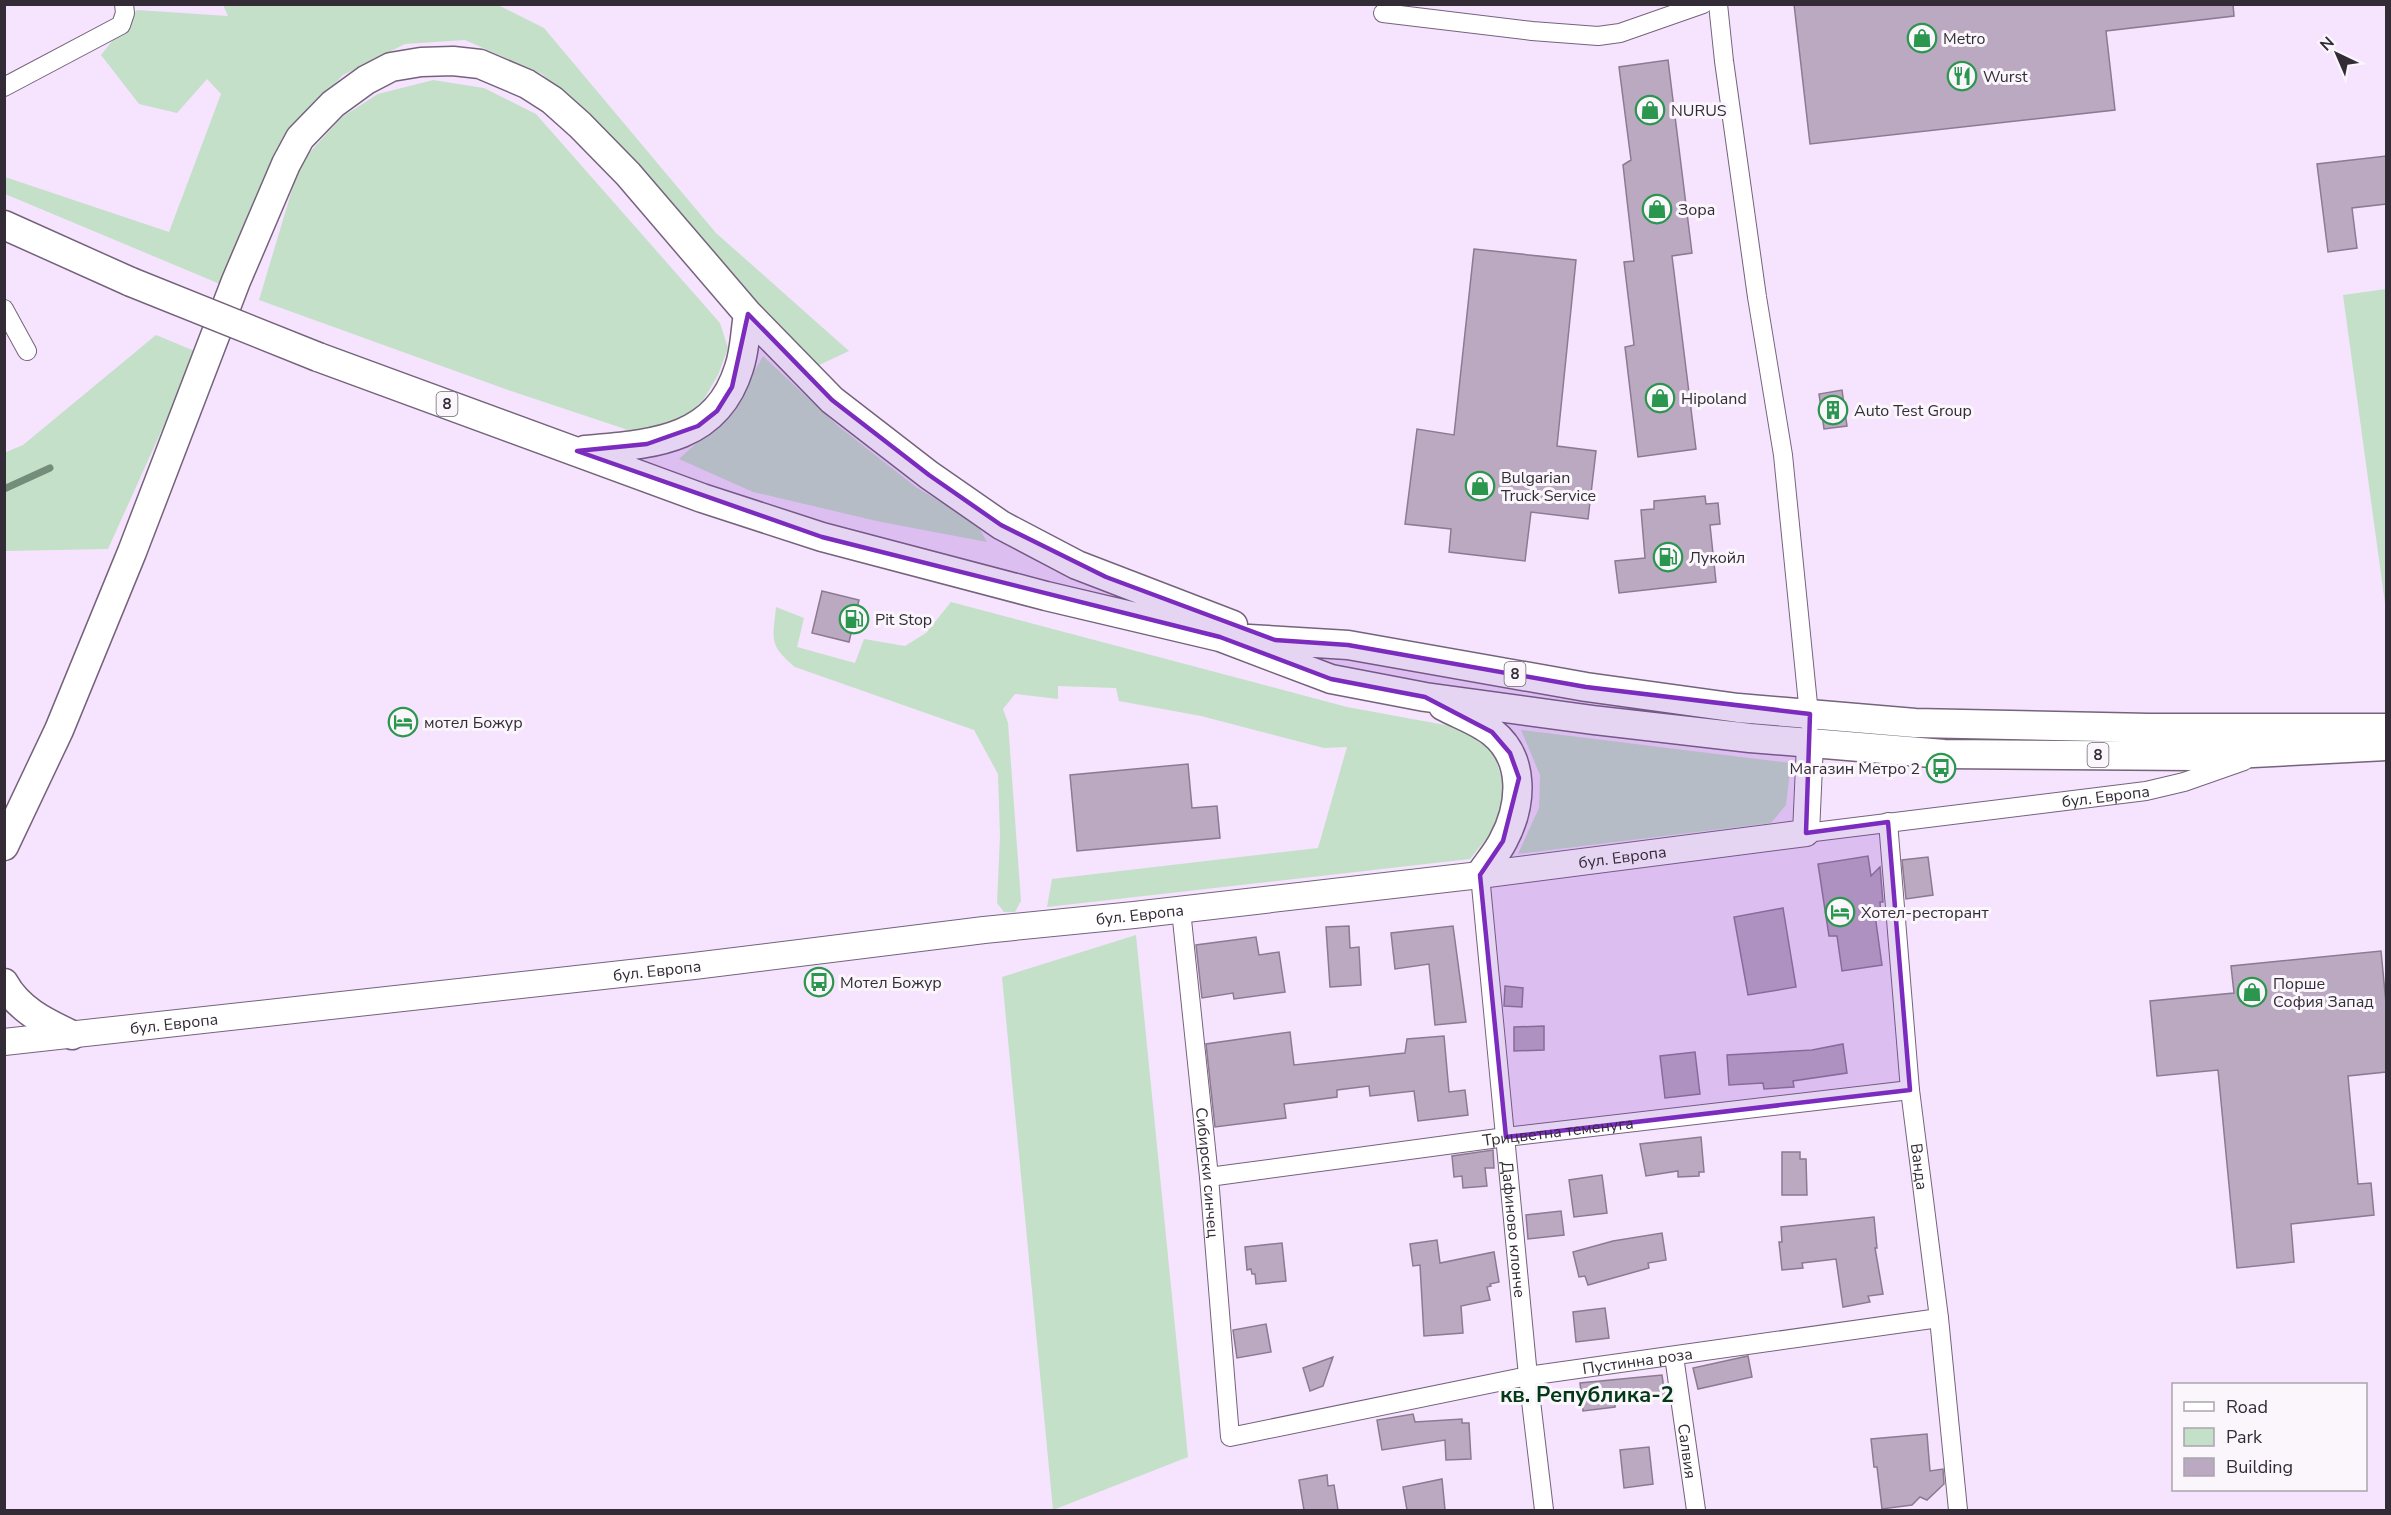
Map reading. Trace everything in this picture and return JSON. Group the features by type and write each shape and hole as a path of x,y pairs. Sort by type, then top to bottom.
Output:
{"main road":[{"path":"4,846 59,730 236,281 285,164 300,138 333,104 366,80 391,67 421,62 453,61 480,64 527,84 552,100 628,174 748,314 832,400 929,475 1001,525 1106,578 1275,640"},
{"name":"8","path":"4,225 131,282 318,357 702,498 822,537 1046,596 1220,637 1331,679 1425,697 1593,720 1810,744 1944,754 2195,756 2386,746"},
{"path":"577,451 647,444 673,438 698,426 717,411 732,387 740,366 748,314"},
{"name":"8","path":"1220,637 1348,645 1586,687 1738,708 1915,723 2024,727 2386,728"},
{"path":"1425,697 1492,732 1510,753 1519,778 1515,807 1503,841 1479,875"},
{"path":"4,983 10,993 36,1018 72,1035"}],"street":[{"path":"1383,13 1532,31 1598,36 1620,33 1703,4"},
{"path":"1718,4 1753,273 1783,455 1810,714 1806,833"},
{"path":"4,87 121,25 124,9"},
{"path":"4,309 27,351"},
{"name":"бул. Европа","path":"4,1042 694,966 984,930 1181,910 2146,791 2184,782 2269,752"},
{"name":"Ванда","path":"1888,822 1910,1090 1939,1318 1958,1510"},
{"name":"Дафиново клонче","path":"1479,875 1528,1376 1544,1510"},
{"name":"Сибирски синчец","path":"1181,910 1209,1177 1230,1437"},
{"name":"Трицветна теменуга","path":"1209,1177 1506,1137 1910,1090"},
{"name":"Пустинна роза","path":"1230,1437 1528,1376 1939,1318"},
{"name":"Салвия","path":"1674,1356 1696,1510"}],"highlighted area":[{"path":"748,314 832,400 929,475 1001,525 1106,577 1275,640 1348,645 1586,687 1810,714 1806,833 1888,822 1910,1090 1506,1137 1480,875 1503,841 1519,778 1510,753 1492,732 1425,697 1331,679 1220,637 822,537 577,451 647,444 698,426 717,411 732,387"}],"green space":[{"path":"223,5 498,5 544,28 716,233 849,351 817,366 793,345 622,153 542,74 465,40 405,44 343,75 301,118 256,195 220,284 5,194 5,177 169,232 221,94 207,79 177,113 139,104 101,55 137,10 228,16"},
{"path":"433,80 484,88 536,114 720,323 728,348 718,375 704,399 681,421 637,433 508,390 259,300 300,163 342,117 378,94"},
{"path":"2386,289 2386,611 2343,295"},
{"path":"156,335 197,352 108,549 5,551 4,453 23,445"},
{"path":"763,356 837,425 916,487 977,524 987,542 881,522 753,492 679,459 726,412 745,387"},
{"path":"951,602 1347,707 1467,729 1494,753 1505,790 1498,824 1470,859 1047,907 1052,879 1318,848 1347,747 1324,748 1201,716 1119,701 1116,688 1058,686 1058,699 1015,694 1003,709 1008,723 1021,901 1015,912 1004,912 997,903 1000,836 998,774 974,730 795,667 780,653 774,641 776,607 804,618 797,647 855,663 864,639 905,646 926,633"},
{"path":"1521,730 1791,763 1786,805 1771,823 1518,854 1539,808 1540,775"},
{"path":"1136,935 1188,1457 1053,1510 1002,977"}],"building":[{"path":"1794,4 2233,4 2234,16 2106,31 2115,110 1810,144"},
{"path":"1668,60 1692,253 1672,256 1696,449 1638,457 1625,347 1634,345 1624,262 1634,261 1623,165 1631,160 1619,67"},
{"path":"2386,156 2386,204 2352,208 2357,248 2328,252 2317,164"},
{"path":"1474,249 1576,260 1557,446 1596,451 1588,519 1531,512 1525,561 1449,552 1451,529 1405,524 1417,429 1454,435"},
{"name":"Auto Test Group","path":"1842,390 1847,426 1824,429 1819,394"},
{"path":"1705,496 1706,504 1718,503 1720,524 1710,525 1716,582 1619,593 1615,561 1645,558 1641,510 1654,509 1654,501"},
{"path":"822,591 859,600 849,642 812,633"},
{"path":"1188,764 1192,808 1217,806 1220,838 1077,851 1070,775"},
{"path":"1868,856 1871,876 1880,867 1883,902 1880,902 1881,915 1875,915 1882,965 1842,971 1837,936 1829,936 1818,864"},
{"path":"1928,857 1933,895 1906,899 1902,860"},
{"path":"1783,908 1796,987 1748,995 1734,917"},
{"path":"1349,926 1350,948 1359,947 1361,985 1330,987 1326,927"},
{"path":"1453,926 1466,1022 1435,1025 1429,964 1395,969 1391,933"},
{"path":"1256,937 1259,955 1279,952 1285,992 1234,999 1233,993 1202,998 1196,945"},
{"path":"2381,951 2386,1003 2386,1072 2348,1076 2358,1184 2371,1183 2374,1215 2291,1224 2294,1262 2237,1268 2218,1070 2157,1076 2150,1001 2234,993 2231,966"},
{"path":"1505,986 1523,988 1522,1007 1504,1006"},
{"path":"1544,1026 1544,1050 1514,1051 1514,1027"},
{"path":"1290,1032 1294,1065 1405,1053 1407,1039 1444,1036 1449,1092 1465,1090 1468,1115 1418,1121 1414,1091 1370,1096 1369,1086 1337,1090 1337,1097 1284,1104 1286,1118 1215,1127 1206,1044"},
{"path":"1843,1044 1847,1073 1793,1081 1794,1087 1764,1089 1763,1083 1729,1085 1727,1055 1812,1050"},
{"path":"1695,1052 1700,1094 1665,1098 1660,1056"},
{"path":"1701,1137 1704,1172 1699,1172 1699,1176 1678,1177 1678,1171 1646,1176 1640,1144"},
{"path":"1493,1150 1494,1168 1485,1168 1487,1186 1463,1188 1462,1176 1454,1177 1452,1156"},
{"path":"1782,1152 1800,1152 1800,1159 1806,1159 1807,1195 1782,1195"},
{"path":"1602,1175 1607,1213 1574,1217 1569,1180"},
{"path":"1561,1211 1564,1235 1528,1239 1526,1215"},
{"path":"1874,1217 1877,1248 1875,1248 1883,1294 1868,1296 1870,1302 1843,1307 1836,1259 1802,1263 1803,1268 1782,1270 1779,1242 1782,1242 1781,1227"},
{"path":"1662,1233 1666,1260 1648,1263 1649,1268 1588,1285 1585,1276 1579,1277 1573,1252 1613,1241"},
{"path":"1437,1240 1440,1263 1494,1252 1499,1282 1487,1287 1490,1300 1461,1306 1463,1333 1424,1336 1420,1265 1413,1266 1410,1244"},
{"path":"1282,1243 1286,1281 1256,1284 1255,1274 1252,1274 1251,1269 1247,1270 1245,1247"},
{"path":"1605,1308 1609,1338 1576,1342 1573,1312"},
{"path":"1266,1324 1271,1352 1237,1358 1233,1330"},
{"path":"1748,1356 1752,1377 1698,1389 1693,1368"},
{"path":"1333,1357 1323,1386 1310,1391 1303,1368"},
{"path":"1662,1375 1665,1396 1615,1402 1615,1407 1583,1411 1580,1383"},
{"path":"1413,1414 1415,1422 1462,1419 1462,1423 1469,1423 1471,1459 1446,1460 1445,1440 1382,1450 1377,1420"},
{"path":"1927,1434 1930,1471 1943,1469 1944,1484 1927,1500 1920,1497 1912,1505 1882,1509 1871,1439"},
{"path":"1649,1447 1653,1484 1624,1488 1620,1450"},
{"path":"1327,1475 1328,1486 1334,1485 1338,1510 1304,1510 1299,1480"},
{"path":"1442,1479 1445,1510 1407,1510 1403,1487"}],"waterway":[{"path":"4,489 50,468"}],"place":[{"name":"Metro","path":"1922,38"},
{"name":"Wurst","path":"1962,76"},
{"name":"NURUS","path":"1650,110"},
{"name":"Зора","path":"1657,209"},
{"name":"Hipoland","path":"1660,398"},
{"name":"Auto Test Group","path":"1833,410"},
{"name":"Bulgarian Truck Service","path":"1480,486"},
{"name":"Лукойл","path":"1668,557"},
{"name":"Pit Stop","path":"854,619"},
{"name":"мотел Божур","path":"403,722"},
{"name":"Магазин Метро 2","path":"1941,768"},
{"name":"Хотел-ресторант","path":"1840,912"},
{"name":"Мотел Божур","path":"819,982"},
{"name":"Порше София Запад","path":"2252,992"}],"district":[{"name":"кв. Република-2","path":"1587,1394"}]}
